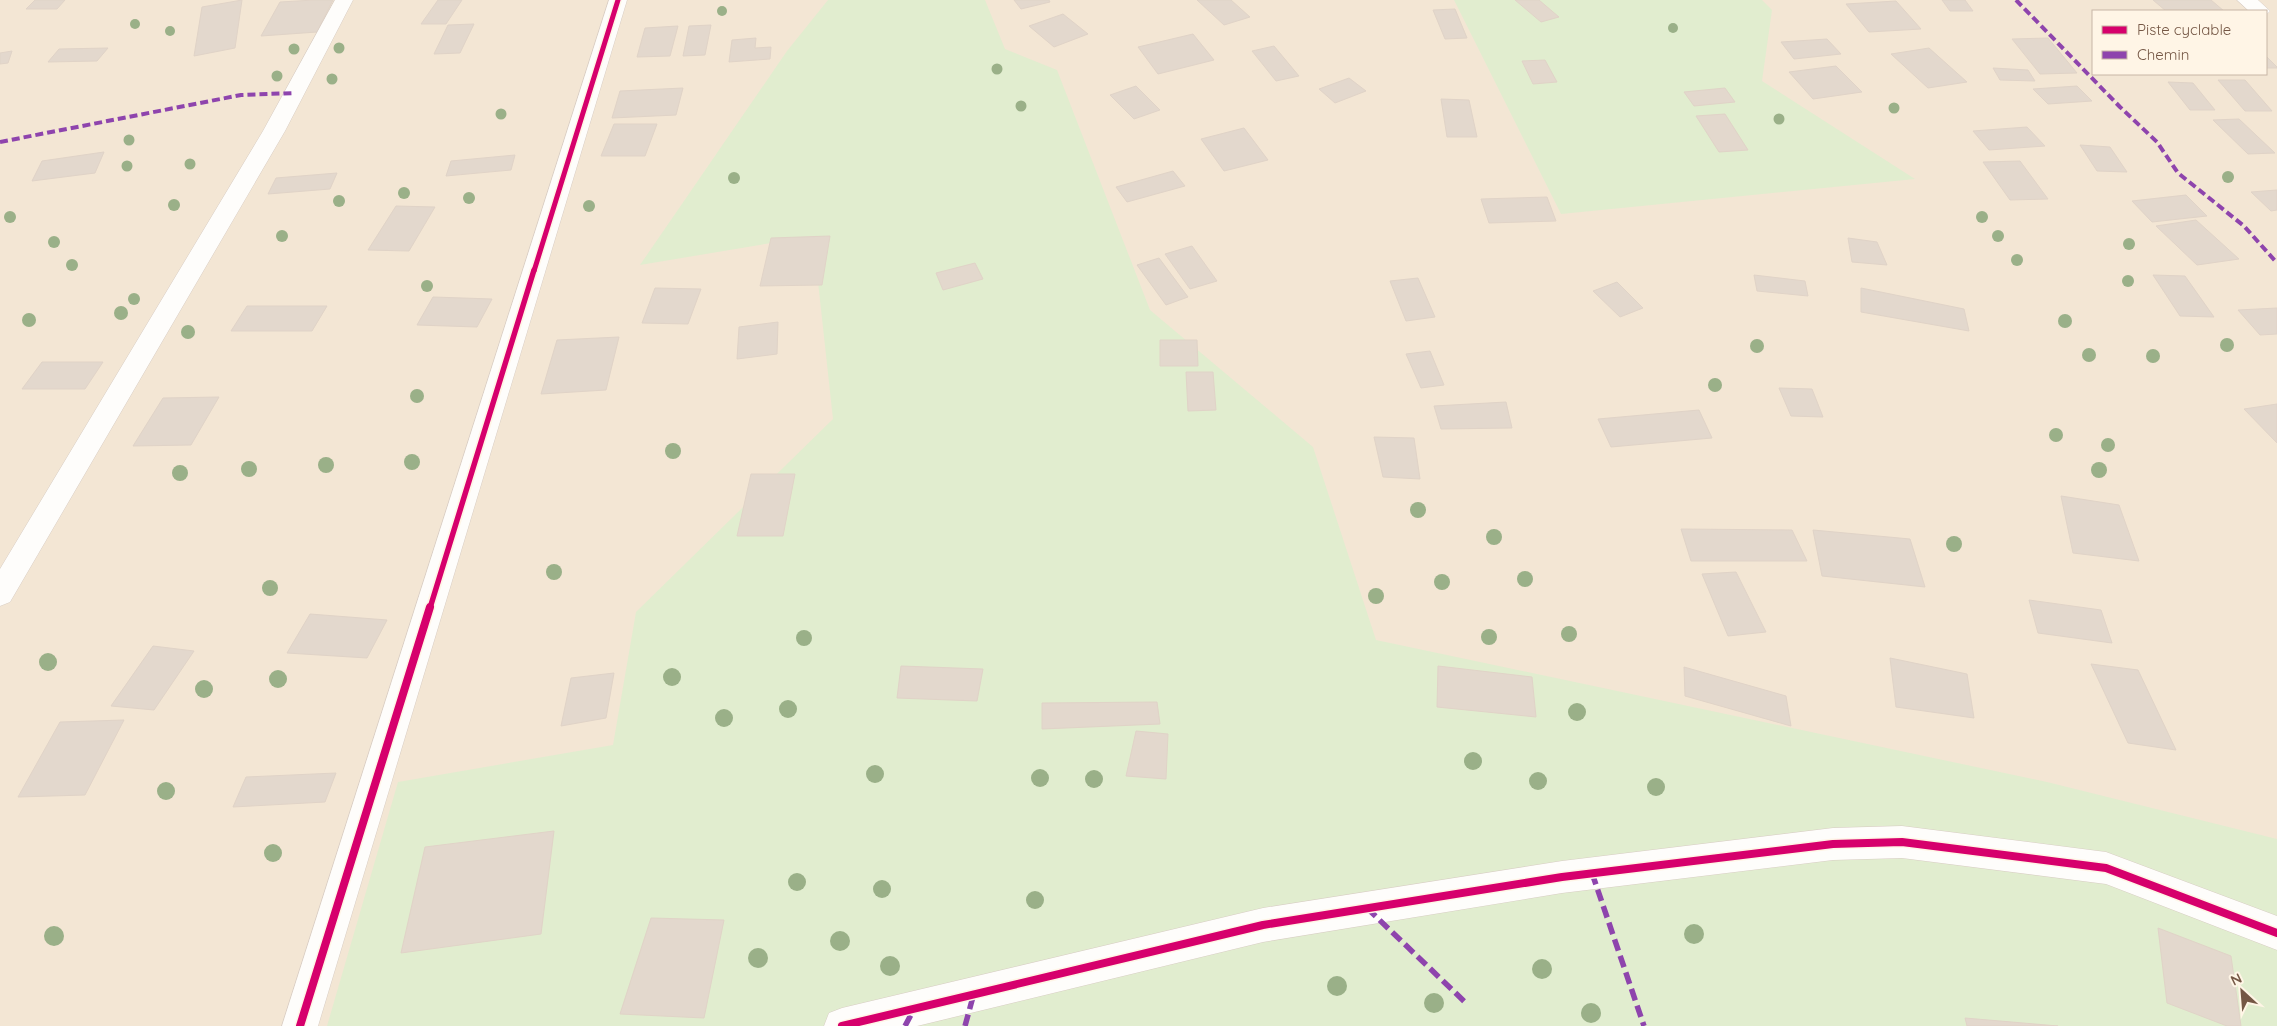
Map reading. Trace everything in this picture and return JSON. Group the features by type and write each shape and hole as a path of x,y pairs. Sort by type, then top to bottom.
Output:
{"street":[{"path":"0,594 274,131 344,0"},
{"path":"300,1026 618,0"},
{"path":"2246,0 2258,10"},
{"path":"842,1026 1263,925 1562,877 1833,844 1902,842 2106,868 2277,933"}],"shaded area":[{"path":"0,0 2277,0 2277,1026 0,1026"}],"green space":[{"path":"828,0 985,0 1005,49 1057,70 1150,310 1313,447 1376,640 2047,782 2277,839 2277,1026 327,1026 398,782 613,745 636,612 833,419 813,236 640,265 787,51"},
{"path":"1454,0 1762,0 1772,10 1762,81 1915,179 1561,214"}],"building":[{"path":"35,0 65,0 57,9 26,9"},
{"path":"242,0 235,48 194,56 202,7"},
{"path":"333,0 317,32 261,36 280,2"},
{"path":"438,0 462,0 446,24 421,24"},
{"path":"1014,0 1049,0 1050,2 1021,9"},
{"path":"1197,0 1231,0 1250,17 1224,25"},
{"path":"1515,0 1539,0 1559,17 1541,22"},
{"path":"1942,0 1965,0 1973,11 1950,11"},
{"path":"2153,0 2211,0 2223,10 2165,10"},
{"path":"1896,1 1921,29 1869,32 1846,4"},
{"path":"1455,9 1467,38 1445,39 1433,10"},
{"path":"1063,14 1088,34 1054,47 1029,26"},
{"path":"474,24 460,53 434,54 448,25"},
{"path":"711,25 705,55 683,56 689,26"},
{"path":"678,26 670,56 637,57 645,28"},
{"path":"1193,34 1214,60 1158,74 1138,47"},
{"path":"756,38 755,48 771,47 770,59 729,62 732,40"},
{"path":"2048,38 2077,73 2040,74 2012,39"},
{"path":"1827,39 1841,54 1794,59 1781,42"},
{"path":"1274,46 1299,76 1276,81 1252,51"},
{"path":"108,48 97,61 48,62 59,49"},
{"path":"1929,48 1967,82 1928,88 1891,54"},
{"path":"12,51 8,63 0,64 0,53"},
{"path":"2267,57 2277,67 2267,68"},
{"path":"1545,60 1557,82 1533,84 1522,61"},
{"path":"1836,66 1862,92 1813,99 1789,72"},
{"path":"1993,68 2028,70 2035,81 2000,80"},
{"path":"1349,78 1366,91 1335,103 1319,89"},
{"path":"2218,80 2245,80 2272,111 2245,111"},
{"path":"2168,82 2193,83 2215,110 2190,110"},
{"path":"1136,86 1160,110 1134,119 1110,95"},
{"path":"2077,86 2092,101 2048,104 2033,89"},
{"path":"683,88 676,115 612,118 620,91"},
{"path":"1725,88 1735,102 1694,106 1684,92"},
{"path":"1441,99 1469,100 1477,137 1447,137"},
{"path":"1725,114 1748,150 1719,152 1696,116"},
{"path":"2239,119 2275,153 2248,154 2213,120"},
{"path":"614,124 657,124 645,156 601,156"},
{"path":"2027,127 2045,146 1989,150 1973,131"},
{"path":"1244,128 1268,160 1224,171 1201,139"},
{"path":"2080,145 2110,147 2127,172 2097,171"},
{"path":"104,152 95,173 32,181 42,161"},
{"path":"515,155 511,170 446,176 451,161"},
{"path":"2020,161 2048,199 2010,200 1983,162"},
{"path":"1173,171 1185,186 1127,202 1116,187"},
{"path":"337,173 330,189 268,194 276,178"},
{"path":"2277,190 2277,210 2271,211 2251,192"},
{"path":"2186,195 2207,216 2152,222 2132,201"},
{"path":"1547,197 1556,221 1489,223 1481,199"},
{"path":"396,206 435,207 409,251 368,250"},
{"path":"2196,220 2239,259 2197,265 2156,226"},
{"path":"830,236 822,285 760,286 771,238"},
{"path":"1848,238 1877,242 1887,265 1852,262"},
{"path":"1192,246 1217,281 1190,289 1165,254"},
{"path":"1159,258 1188,297 1166,305 1137,265"},
{"path":"975,263 983,279 943,290 936,273"},
{"path":"1754,275 1805,281 1808,296 1757,291"},
{"path":"2153,275 2185,276 2214,317 2180,316"},
{"path":"1418,278 1435,317 1406,321 1390,281"},
{"path":"1617,282 1643,308 1620,317 1593,291"},
{"path":"655,288 701,289 688,324 642,323"},
{"path":"1861,288 1964,309 1969,331 1861,312"},
{"path":"433,297 492,299 477,327 417,325"},
{"path":"247,306 327,306 312,331 231,331"},
{"path":"2277,308 2277,334 2260,335 2238,310"},
{"path":"778,322 777,354 737,359 739,327"},
{"path":"619,337 606,390 541,394 557,340"},
{"path":"1160,340 1197,340 1198,366 1160,366"},
{"path":"1430,351 1444,385 1421,388 1406,354"},
{"path":"42,362 103,362 85,389 22,389"},
{"path":"1186,372 1213,372 1216,410 1188,411"},
{"path":"1779,388 1812,389 1823,417 1791,416"},
{"path":"219,397 191,445 133,446 163,398"},
{"path":"1506,402 1512,428 1441,429 1434,406"},
{"path":"2277,404 2277,443 2244,409"},
{"path":"1699,410 1712,438 1611,447 1598,419"},
{"path":"1374,437 1414,438 1420,479 1383,477"},
{"path":"751,474 795,474 783,536 737,536"},
{"path":"2061,496 2119,505 2139,561 2073,553"},
{"path":"1681,529 1792,530 1807,561 1691,561"},
{"path":"1813,530 1910,539 1925,587 1822,576"},
{"path":"1736,572 1766,632 1728,636 1702,574"},
{"path":"2029,600 2101,610 2112,643 2038,633"},
{"path":"310,614 387,620 367,658 287,653"},
{"path":"153,646 194,651 154,710 111,706"},
{"path":"1890,658 1967,674 1974,718 1896,707"},
{"path":"2091,664 2138,670 2176,750 2128,743"},
{"path":"901,666 983,669 977,701 897,698"},
{"path":"1438,666 1532,677 1536,717 1437,707"},
{"path":"1684,667 1786,696 1791,726 1685,696"},
{"path":"614,673 606,718 561,726 571,678"},
{"path":"1157,702 1160,724 1042,729 1042,703"},
{"path":"124,720 85,795 18,797 60,722"},
{"path":"1136,731 1168,734 1166,779 1126,776"},
{"path":"336,773 325,802 233,807 246,777"},
{"path":"554,831 541,934 401,953 425,847"},
{"path":"651,918 724,920 704,1018 620,1014"},
{"path":"2158,928 2231,956 2241,1026 2227,1026 2167,1003"},
{"path":"1965,1018 2058,1026 1967,1026"}],"marked path":[{"path":"2016,0 2120,107 2157,142 2178,173 2244,226 2277,263"},
{"path":"0,142 241,95 295,93"},
{"path":"1592,873 1644,1026"},
{"path":"1367,908 1467,1004"},
{"path":"965,1026 974,993"},
{"path":"905,1026 914,1009"}],"cycle path":[{"path":"300,1026 618,0"},
{"path":"842,1026 1263,925 1562,877 1833,844 1902,842 2106,868 2277,933"}]}
